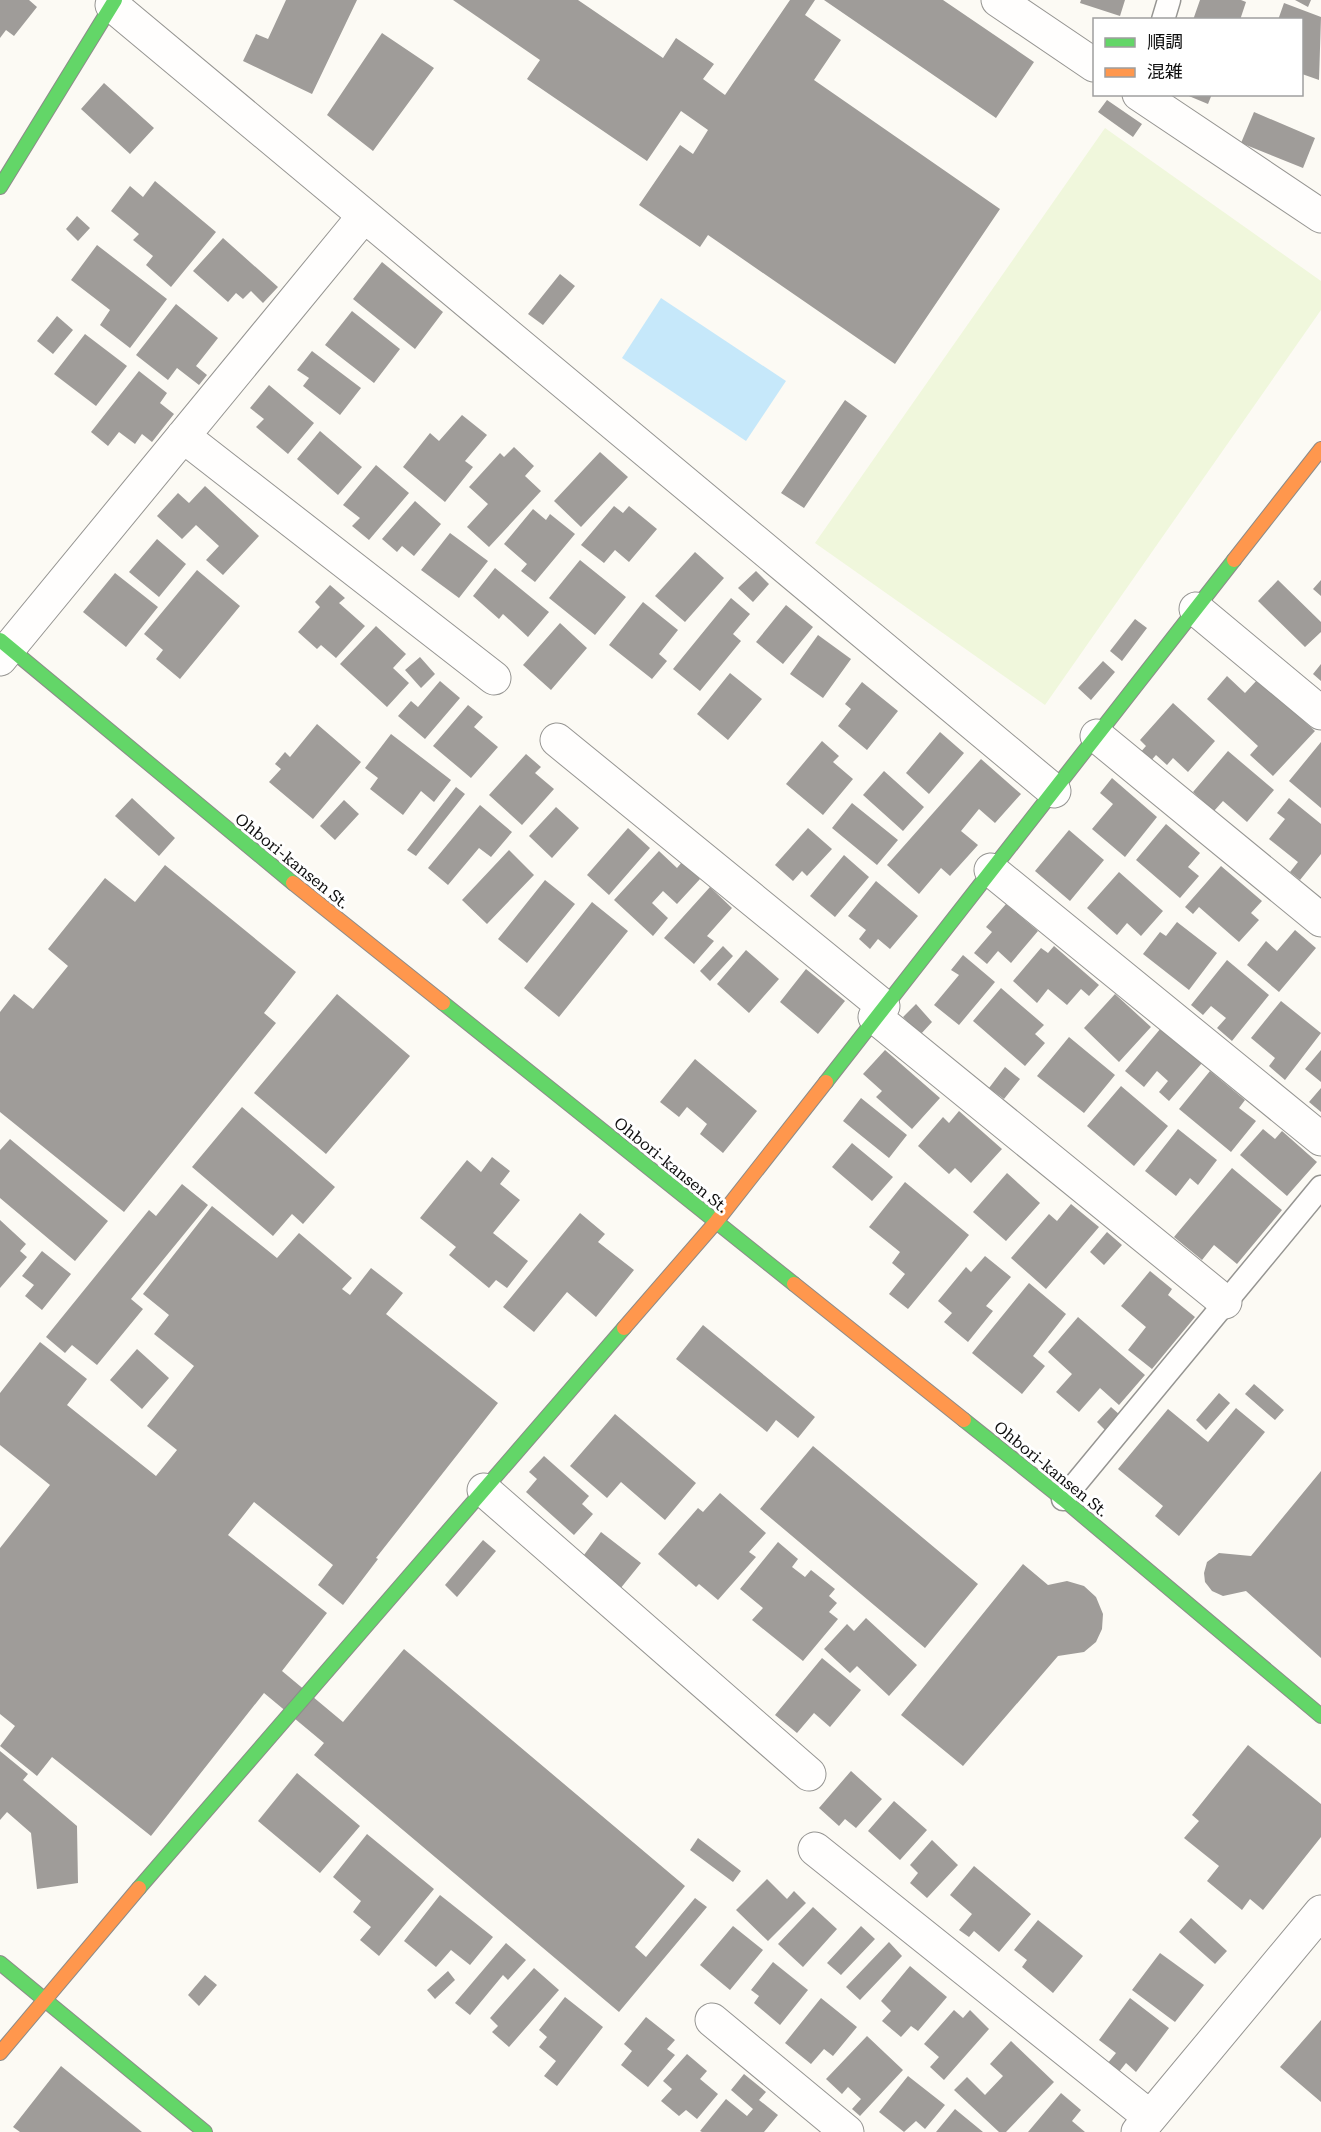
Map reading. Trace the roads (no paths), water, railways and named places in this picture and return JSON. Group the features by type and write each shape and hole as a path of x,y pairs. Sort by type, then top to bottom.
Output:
{"street":[{"path":"998,0 1093,64"},
{"path":"0,187 114,2 364,216 1054,791"},
{"path":"1142,96 1321,216"},
{"path":"3,649 183,436 364,216"},
{"path":"183,436 494,678"},
{"path":"0,2053 44,1999 716,1222 1196,609 1318,459"},
{"path":"1196,609 1321,712"},
{"name":"Ohbori-kansen St.","path":"3,649 305,894 1063,1499 1321,1716"},
{"path":"1097,736 1321,920"},
{"path":"557,740 1225,1302"},
{"path":"992,870 1321,1139"},
{"path":"484,1490 809,1774"},
{"path":"815,1849 1144,2125 1321,1912"},
{"path":"0,1963 205,2132"},
{"path":"712,2020 847,2132"}],"lane":[{"path":"1164,18 1169,0"},
{"path":"1063,1499 1321,1187"}],"water":[{"path":"661,298 786,381 746,441 622,358"}]}
